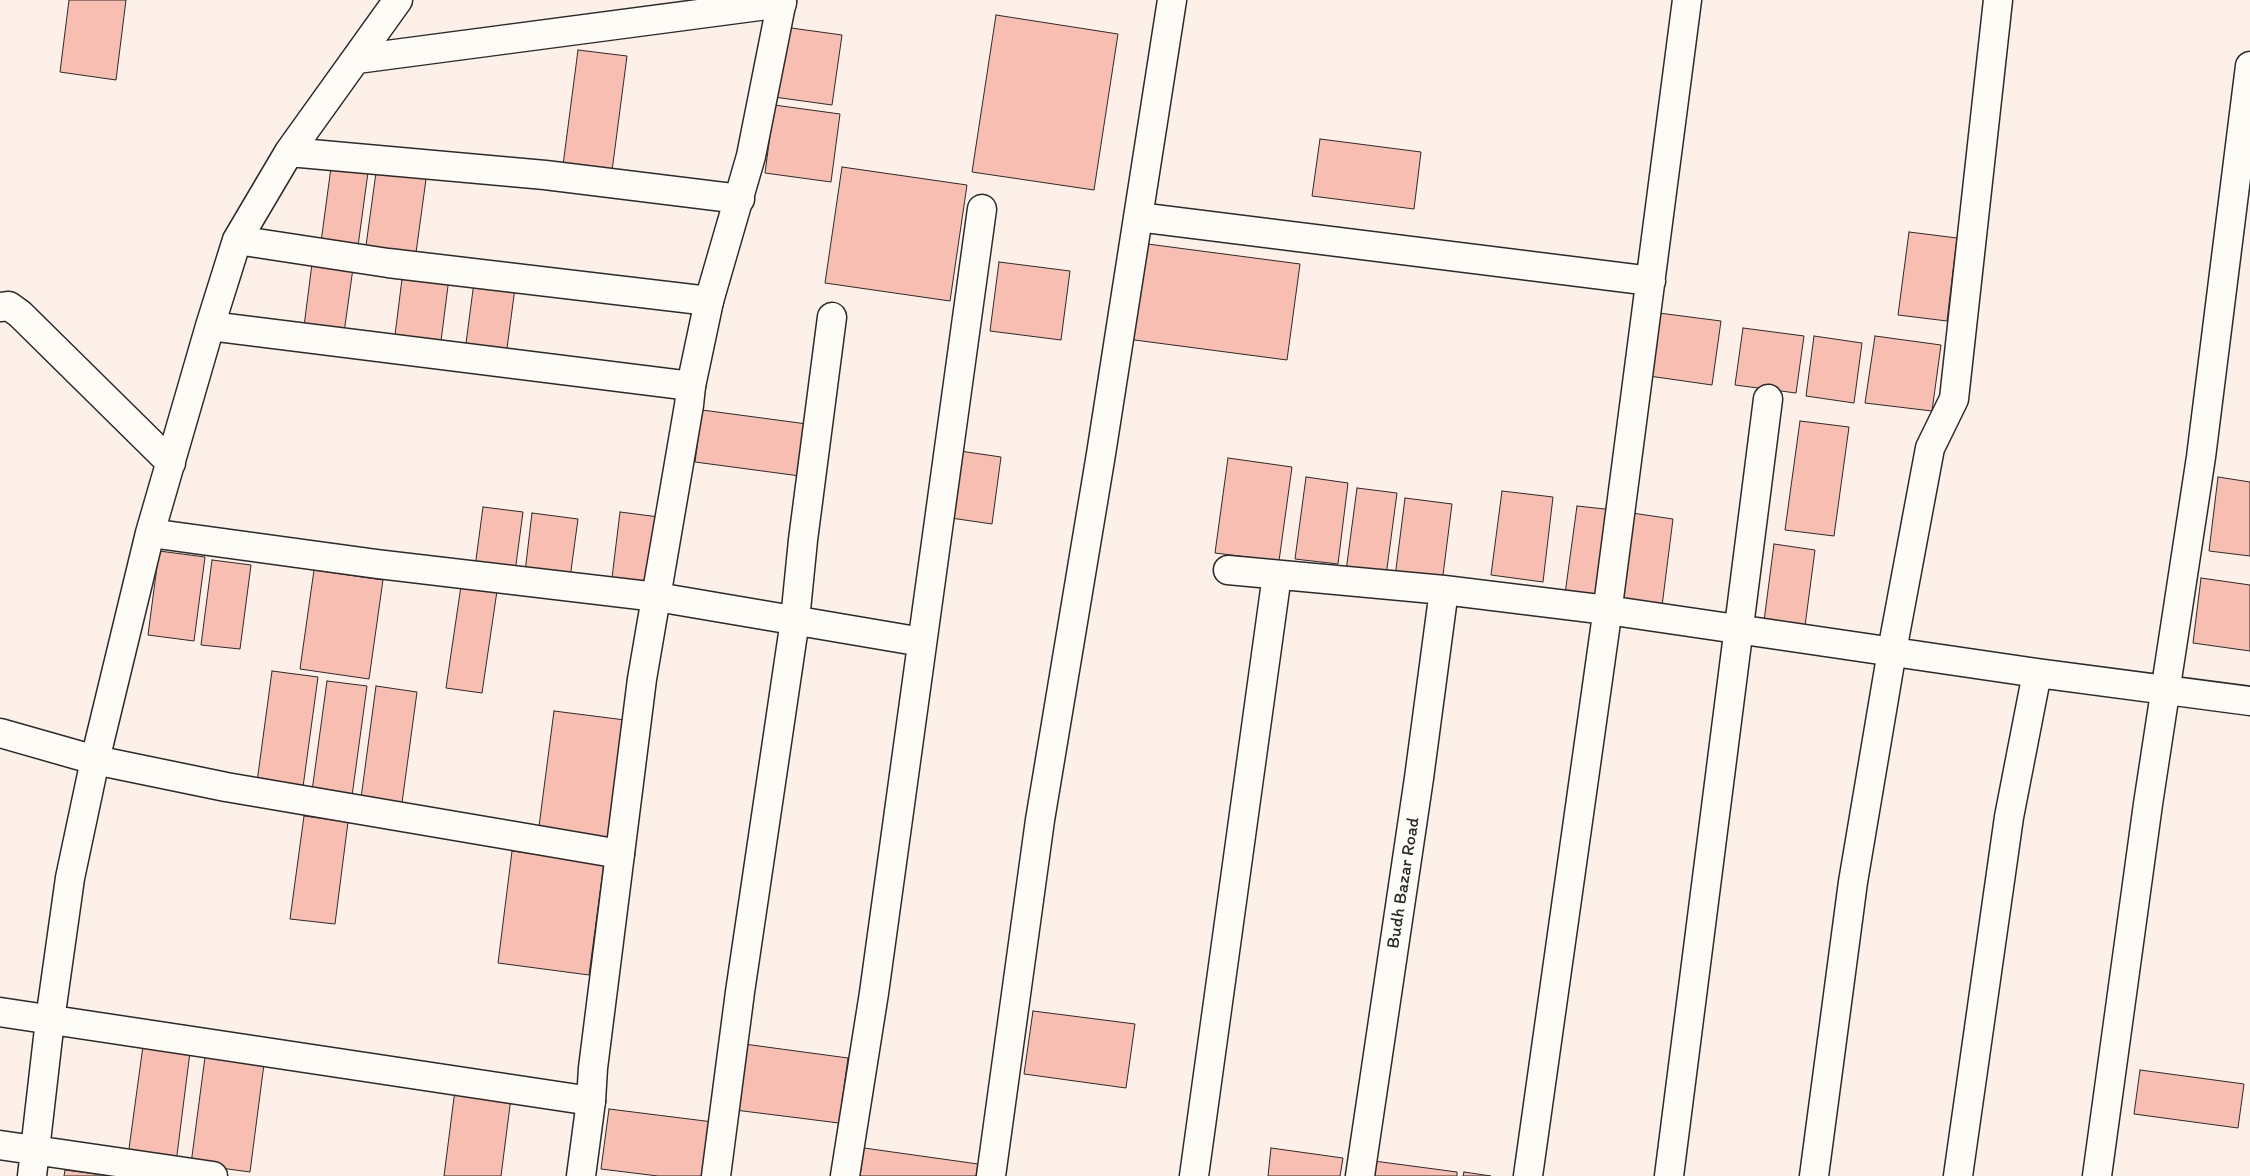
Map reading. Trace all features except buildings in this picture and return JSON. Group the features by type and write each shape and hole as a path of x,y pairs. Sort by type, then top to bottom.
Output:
{"street":[{"path":"34,1163 50,1020 70,878 95,760 150,533 210,326 237,240 289,152 398,0"},
{"path":"991,1176 1040,820 1172,0"},
{"path":"1528,1176 1607,610 1686,0"},
{"path":"1814,1176 1853,882 1892,651 1930,448 1954,399 1998,0"},
{"path":"357,59 782,2 751,156 709,301 691,386 690,405 642,679 581,1176"},
{"path":"2097,1176 2166,691 2202,457 2250,66"},
{"path":"289,152 545,175 740,199"},
{"path":"845,1176 874,993 982,209"},
{"path":"1138,217 1651,281"},
{"path":"237,240 388,263 709,301"},
{"path":"0,307 9,306 20,314 171,463"},
{"path":"716,1176 740,992 795,620 803,540 832,317"},
{"path":"210,326 691,386"},
{"path":"1669,1176 1768,399"},
{"path":"150,533 377,564 656,597 922,642"},
{"path":"1228,570 1444,590 1607,610 2037,673 2250,701"},
{"path":"1194,1176 1277,575"},
{"name":"Budh Bazar Road","path":"1360,1176 1420,778 1444,590"},
{"path":"1958,1176 2009,817 2037,673"},
{"path":"0,733 95,760 226,787 620,854"},
{"path":"0,1012 591,1101"},
{"path":"0,1145 34,1163 213,1176"}]}
